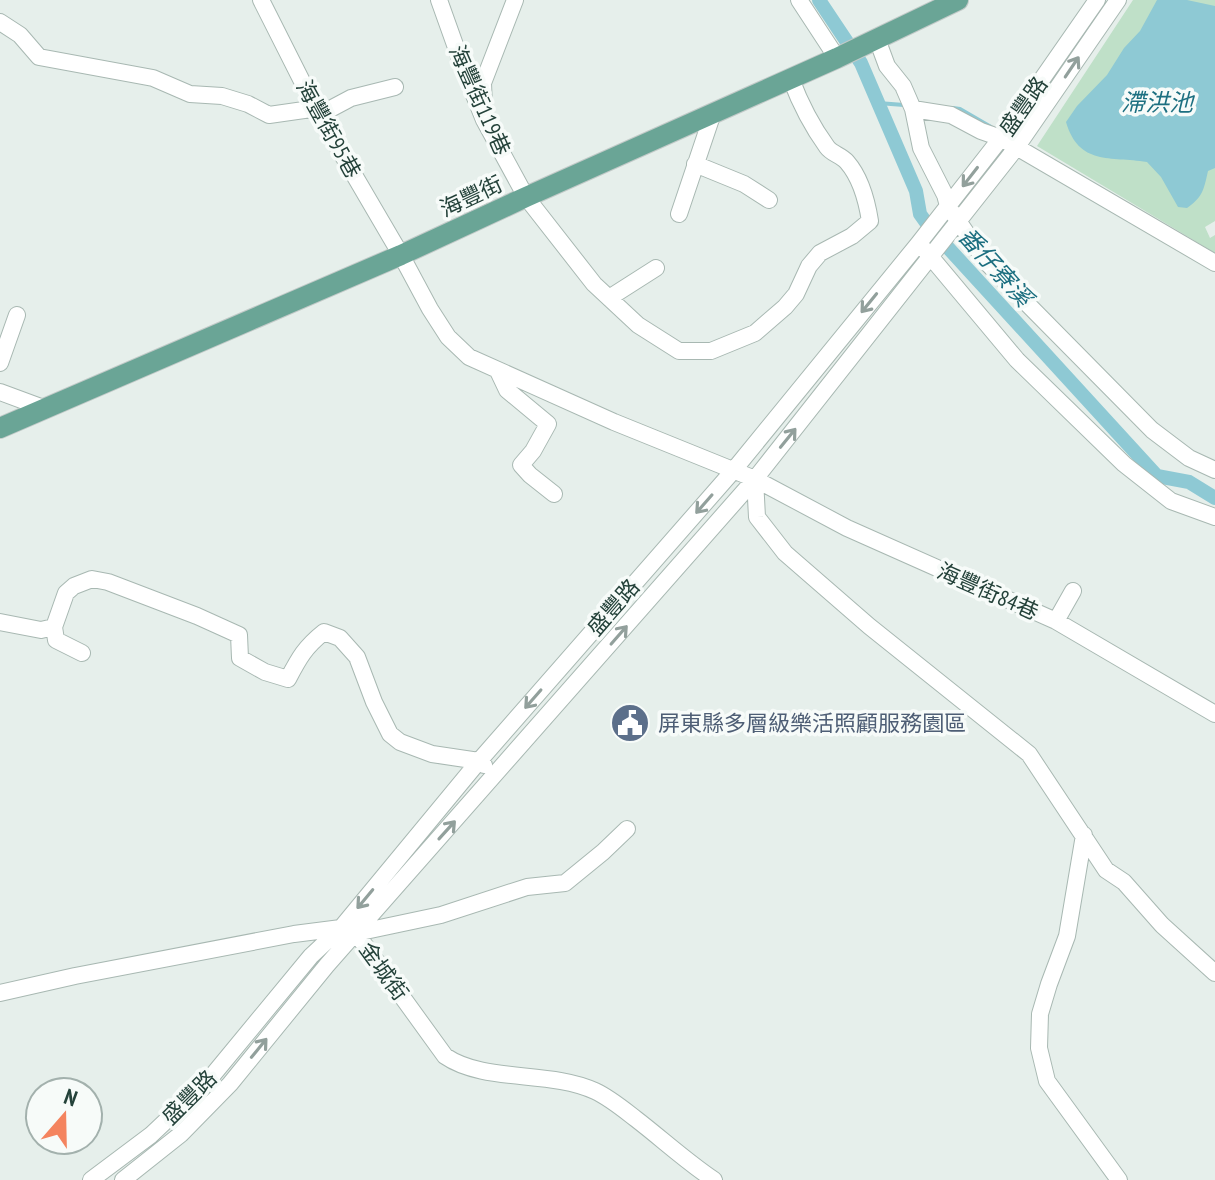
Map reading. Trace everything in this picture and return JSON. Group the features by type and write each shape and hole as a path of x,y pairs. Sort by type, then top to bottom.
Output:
{"main road":[{"name":"海豐街","path":"0,428 401,255 958,0"}],"street":[{"name":"海豐街95巷","path":"261,0 319,115 401,255"},
{"name":"海豐街119巷","path":"439,0 484,120 526,197 594,284 638,325 679,351 711,351 755,333 796,294 809,266 820,253 852,236 870,221 857,179 846,161 829,151 803,111 791,79"},
{"path":"484,120 483,83 515,0"},
{"path":"799,0 837,58"},
{"name":"盛豐路","path":"123,1180 181,1134 230,1084 327,965 348,931 479,761 733,471 919,243 1001,138 1097,0"},
{"name":"盛豐路","path":"91,1180 151,1135 207,1082 311,956 348,931 497,775 755,479 1016,148 1118,0"},
{"path":"0,22 20,35 39,57 153,78 190,94 222,96 248,104 269,115 311,109 319,115 351,98 395,87"},
{"path":"873,41 903,86 913,109 921,148 948,206 986,262 1152,430 1189,458 1215,470"},
{"path":"913,109 951,115 1001,138 1215,263"},
{"path":"679,214 713,113"},
{"path":"695,164 744,184 769,200"},
{"path":"919,243 1017,360 1124,464 1171,501 1215,517"},
{"name":"海豐街84巷","path":"401,255 448,337 469,357 755,479 847,528 1056,621 1215,714"},
{"path":"609,298 656,268"},
{"path":"0,363 17,315"},
{"name":"海豐街84巷","path":"498,371 507,390 548,424 521,465 554,494"},
{"path":"0,392 46,409"},
{"path":"755,479 757,517 785,553 869,626 1029,754 1106,870 1124,882 1162,925 1215,973"},
{"path":"82,653 56,640 54,627 66,593 92,579 108,582 239,635 240,658 265,672 288,679 309,645 324,632 340,638 357,657 390,734 400,742 432,754 479,761 497,775"},
{"path":"1056,621 1073,591"},
{"path":"0,622 41,630 54,627"},
{"path":"348,931 441,915 527,887 565,883 627,829"},
{"path":"1084,835 1067,936 1040,1014 1039,1048 1047,1081 1119,1180"},
{"name":"金城街","path":"0,993 294,934 348,931 445,1056 455,1063 473,1069 553,1079 594,1090 613,1101 714,1180"}],"green space":[{"name":"滯洪池","path":"1133,0 1215,0 1215,221 1205,227 1210,238 1215,235 1215,253 1037,146"}],"water":[{"name":"滯洪池","path":"1157,0 1187,0 1215,6 1215,168 1208,171 1202,192 1187,208 1178,207 1161,177 1147,162 1109,158 1088,152 1079,146 1066,122 1140,31"}],"waterway":[{"name":"番仔寮溪","path":"819,0 861,63 916,191 920,214 930,228 1157,476 1189,482 1215,498"},
{"path":"878,103 904,105"},
{"path":"953,108 991,127"}],"place":[{"name":"屏東縣多層級樂活照顧服務園區","path":"630,723"}]}
